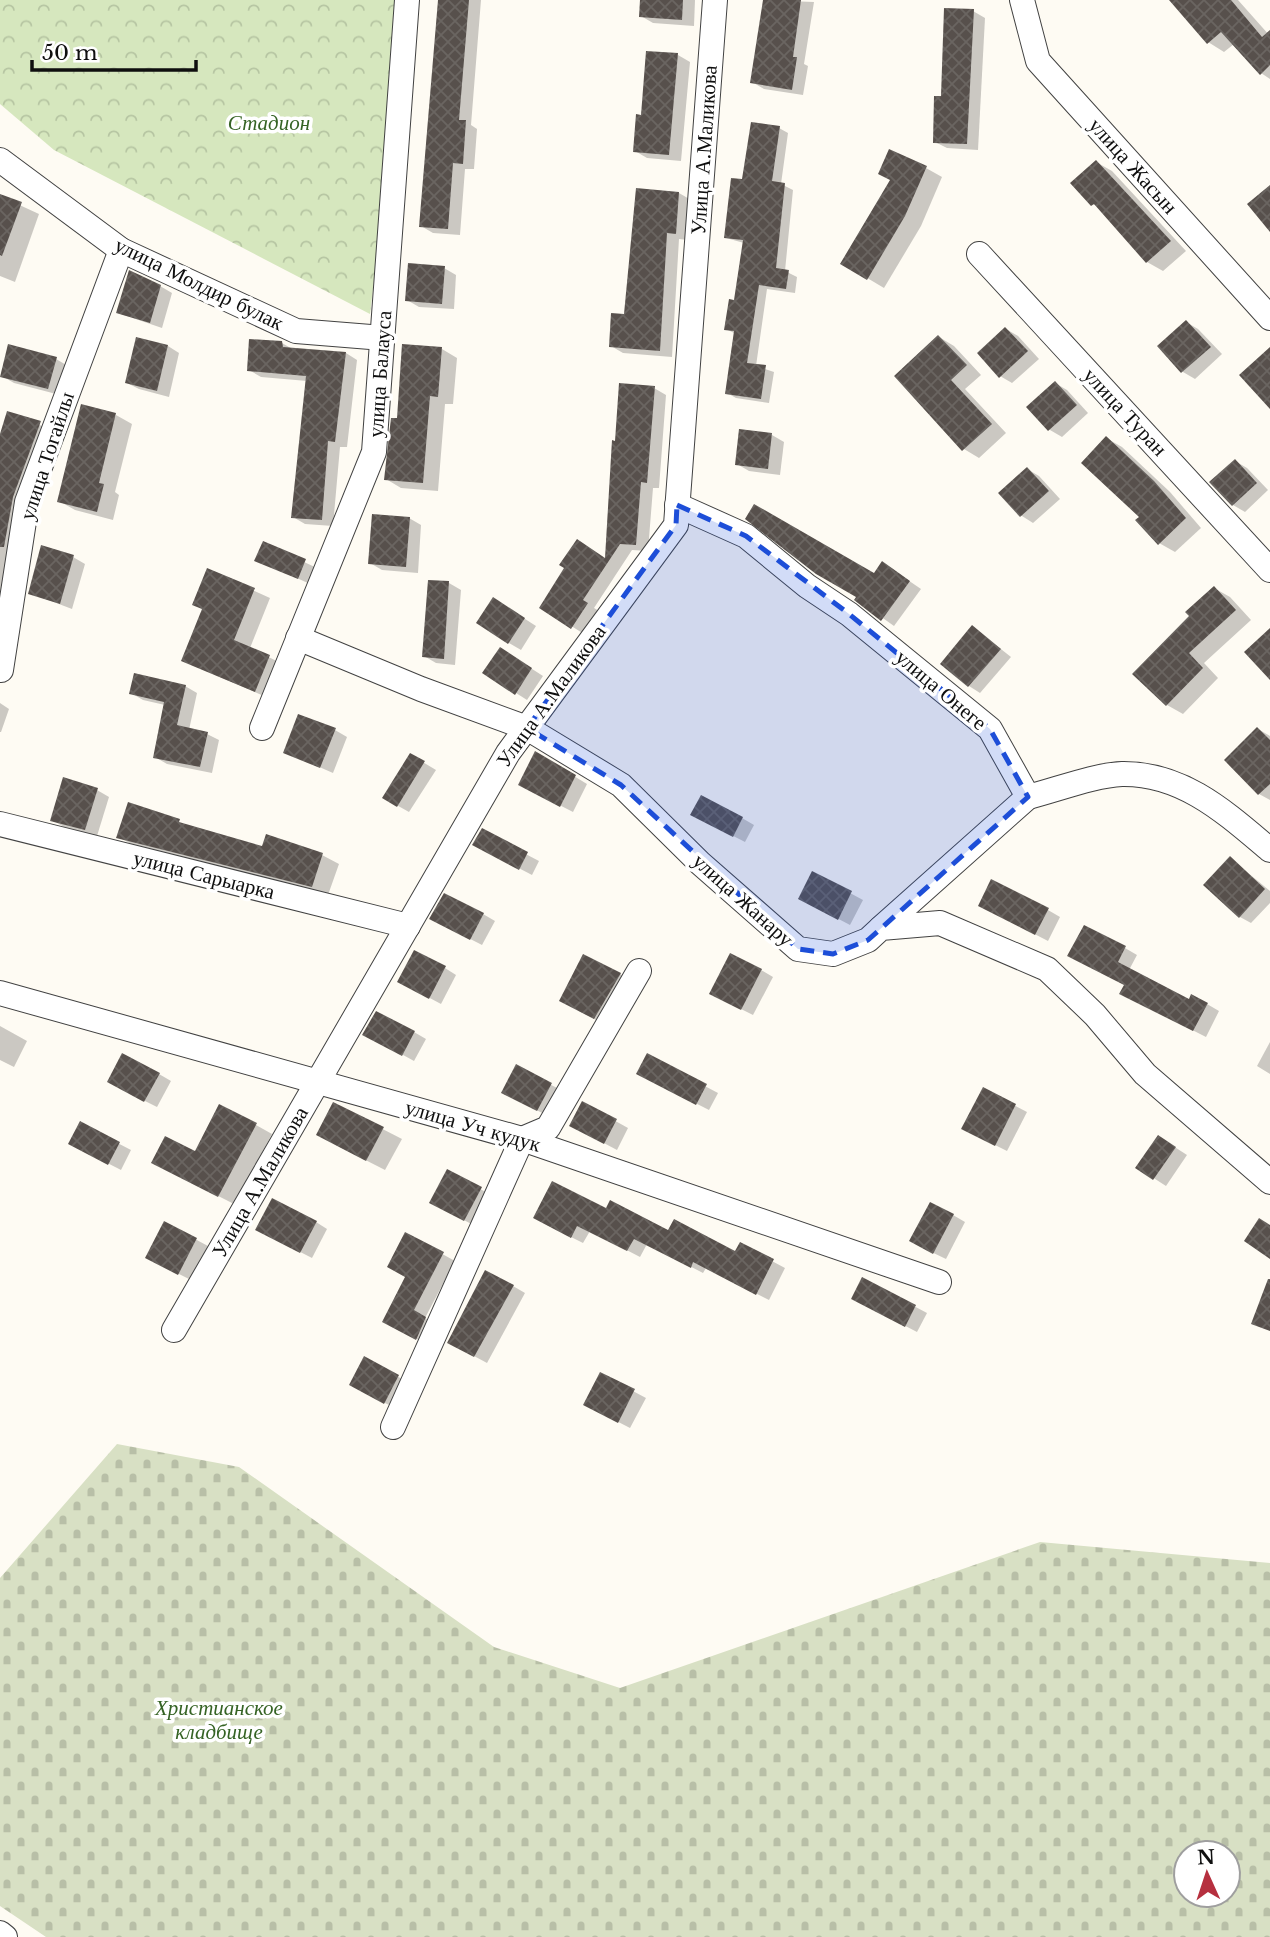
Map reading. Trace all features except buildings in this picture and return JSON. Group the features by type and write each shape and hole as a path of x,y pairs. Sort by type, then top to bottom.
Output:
{"street":[{"name":"улица Балауса","path":"262,728 374,452 407,0"},
{"name":"Улица А.Маликова","path":"174,1330 508,753 676,525 715,0"},
{"name":"улица Жасын","path":"1022,0 1038,61 1270,318"},
{"name":"улица Молдир булак","path":"0,160 121,250 296,331 383,338"},
{"name":"улица Тогайлы","path":"1,670 27,502 121,250"},
{"name":"улица Туран","path":"979,254 1270,569"},
{"name":"улица Онеге","path":"677,505 746,536 807,586 849,614 990,729 1028,797"},
{"name":"улица Жанару","path":"298,638 421,689 527,728 621,785 700,863 798,949 833,954 867,940 881,928 940,923 1047,969 1095,1015 1145,1074 1270,1182"},
{"path":"881,928 1028,797 1121,774 1171,780 1224,812 1270,850"},
{"name":"улица Сарыарка","path":"0,824 408,926"},
{"path":"393,1427 522,1139 548,1128 639,971"},
{"name":"улица Уч кудук","path":"0,993 522,1139 939,1282"},
{"path":"0,1933 5,1937"}],"highlighted area":[{"path":"677,505 746,536 849,614 990,729 1028,797 868,940 833,954 798,949 621,785 527,728 676,525"}],"green space":[{"name":"Стадион","path":"0,0 408,0 370,314 54,150 0,104"},
{"name":"Христианское кладбище","path":"117,1444 239,1467 494,1647 620,1688 1040,1542 1270,1563 1270,1937 46,1937 0,1906 0,1578"}]}
